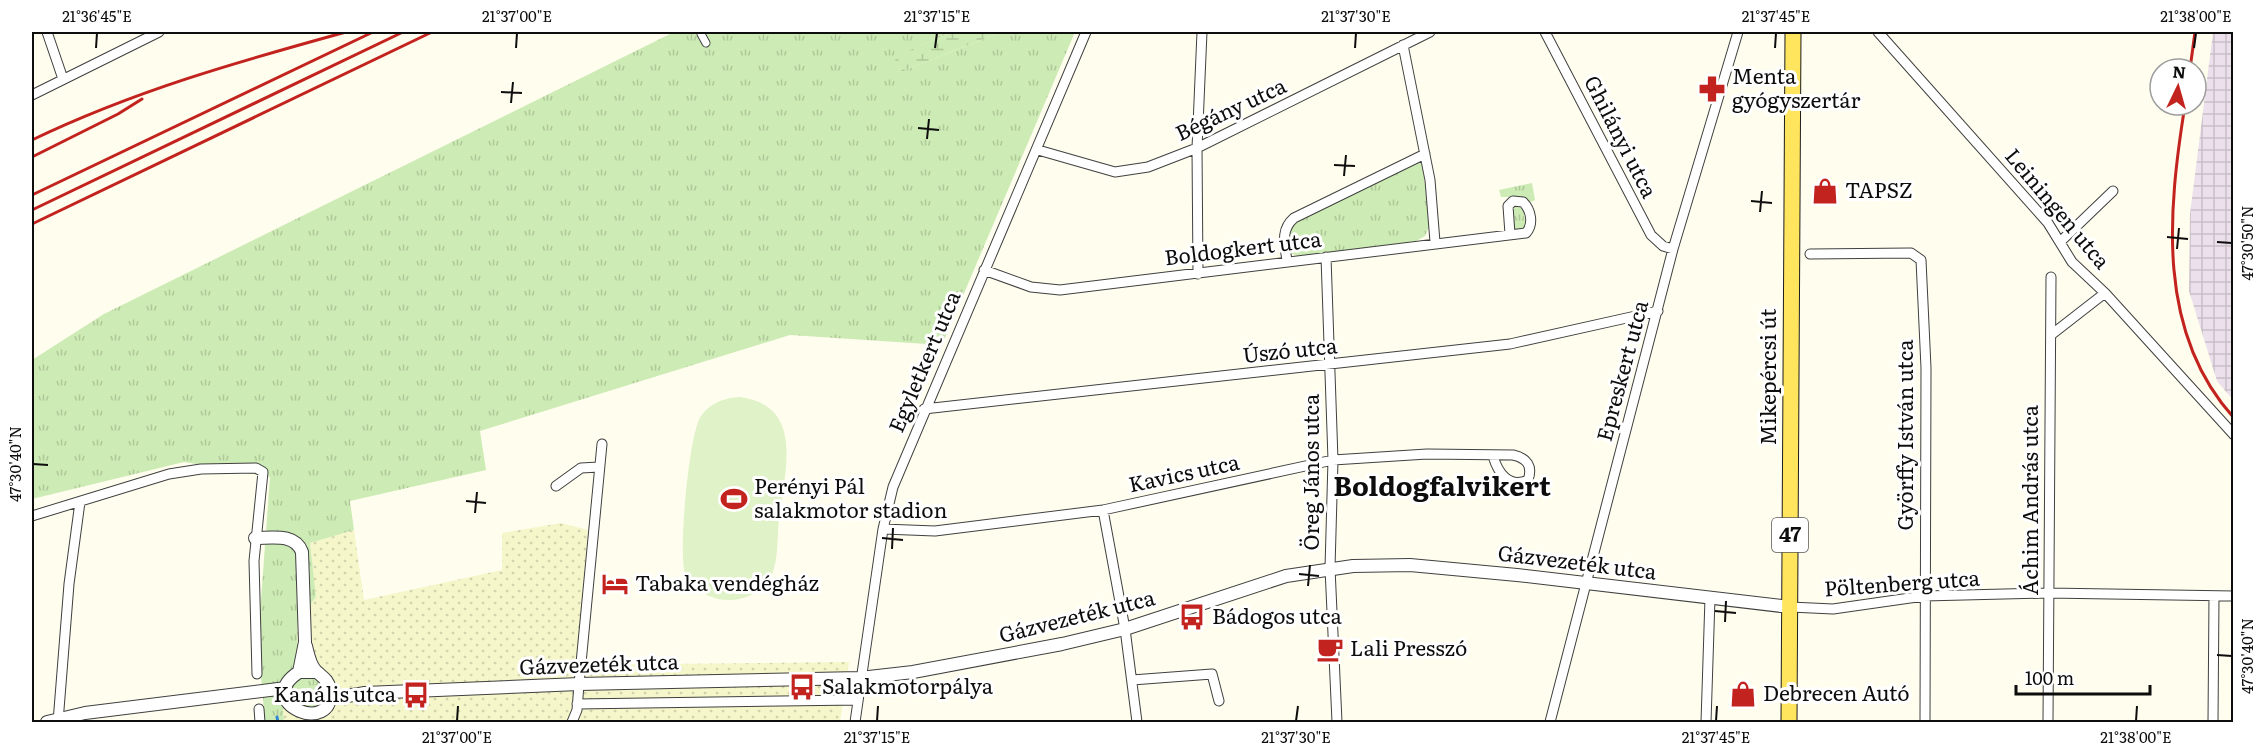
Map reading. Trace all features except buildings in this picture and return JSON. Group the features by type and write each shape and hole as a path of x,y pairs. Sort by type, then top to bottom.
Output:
{"main road":[{"name":"Mikepércsi út","path":"1789,723 1793,32"}],"street":[{"path":"47,32 63,79"},
{"path":"32,95 159,32"},
{"name":"Egyletkert utca","path":"855,723 883,529 893,487 924,409 1038,150 1086,32"},
{"path":"1198,274 1197,148 1202,32"},
{"name":"Bégány utca","path":"1038,150 1115,171 1148,167 1197,148 1430,32"},
{"name":"Ghilányi utca","path":"1545,32 1651,235 1663,246 1673,249"},
{"name":"Epreskert utca","path":"1550,723 1673,249 1738,32"},
{"name":"Leiningen utca","path":"1878,32 2048,223 2072,262 2105,293 2234,435"},
{"path":"701,34 706,43"},
{"path":"1403,45 1425,154 1435,242"},
{"path":"1287,261 1284,235 1287,225 1294,218 1425,154"},
{"path":"2060,242 2113,191"},
{"name":"Boldogkert utca","path":"984,270 1031,287 1060,290 1510,234"},
{"name":"Györffy István utca","path":"1810,254 1911,254 1921,260 1926,369 1925,723"},
{"name":"Öreg János utca","path":"1326,257 1333,460 1330,568 1337,723"},
{"name":"Áchim András utca","path":"2048,723 2051,277"},
{"path":"2051,335 2105,293"},
{"name":"Úszó utca","path":"924,409 1510,344 1658,311"},
{"path":"572,723 577,704 602,444"},
{"name":"Kavics utca","path":"883,529 935,531 1103,510 1333,460 1427,454 1493,456"},
{"path":"556,486 581,468 599,467"},
{"path":"32,516 170,474 201,469 245,468 256,468 263,472 255,538 253,590 257,674"},
{"path":"80,502 54,721 85,713 286,687"},
{"path":"1103,510 1125,629 1137,723"},
{"path":"255,538 290,539 300,547 304,562 305,642 298,672 288,681 286,687 289,704"},
{"name":"Gázvezeték utca","path":"329,699 365,693 579,684 860,678 936,668 1062,644 1125,629 1286,576 1330,568 1410,565 1517,575 1585,585 1790,607"},
{"name":"Pöltenberg utca","path":"1790,607 1833,609 1924,596 2048,593 2234,596"},
{"path":"2213,723 2214,596"},
{"path":"1706,723 1710,598"},
{"path":"248,692 277,697 289,704 302,718 310,714 318,717 329,699 328,684 316,672 305,642"},
{"path":"298,672 316,672"},
{"path":"1131,680 1212,674 1219,701"},
{"name":"Gázvezeték utca","path":"328,684 365,693"},
{"path":"577,704 858,700"},
{"path":"259,709 260,723"}],"shaded area":[{"path":"2213,32 2233,32 2233,400 2217,381 2189,291 2190,214 2202,117 2208,117 2208,72"}],"green space":[{"path":"674,32 952,32 895,57 901,72 1001,32 1075,32 942,345 790,335 480,431 486,470 350,501 354,530 310,543 316,597 297,621 297,681 313,678 321,684 323,697 314,707 283,709 284,722 265,722 258,641 270,477 184,462 32,499 32,360 104,314"},
{"path":"952,32 1001,32 901,72 894,57"},
{"path":"1418,160 1423,166 1429,227 1425,236 1416,241 1303,258 1290,253 1286,236 1295,221"},
{"path":"1532,183 1535,200 1528,203 1520,197 1501,197 1499,190"},
{"path":"1515,206 1523,208 1526,226 1517,231 1514,229 1512,208"},
{"name":"Perényi Pál salakmotor stadion","path":"740,397 761,403 775,413 783,427 786,463 773,572 767,583 752,595 728,600 715,598 702,592 688,579 683,561 684,519 692,445 701,416 718,402"},
{"path":"561,523 588,530 576,665 849,662 840,722 284,722 282,709 297,707 297,621 316,597 310,543 354,530 364,600 502,570 502,533"}],"waterway":[{"path":"277,717 278,722"}],"railway":[{"path":"32,140 147,92 226,66 346,32"},
{"path":"32,195 373,32"},
{"path":"32,210 403,32"},
{"path":"32,224 432,32"},
{"path":"2192,57 2195,32"},
{"path":"32,157 118,114 142,99"},
{"path":"2183,117 2172,228 2174,269 2180,309 2191,348 2209,384 2234,418"}],"place":[{"name":"Menta gyógyszertár","path":"1712,89"},
{"name":"TAPSZ","path":"1825,191"},
{"name":"Perényi Pál salakmotor stadion","path":"734,499"},
{"name":"Tabaka vendégház","path":"615,584"},
{"name":"Bádogos utca","path":"1192,617"},
{"name":"Lali Presszó","path":"1330,649"},
{"name":"Salakmotorpálya","path":"802,687"},
{"name":"Debrecen Autó","path":"1743,694"},
{"name":"Kanális utca","path":"416,695"}],"district":[{"name":"Boldogfalvikert","path":"1442,487"}]}
